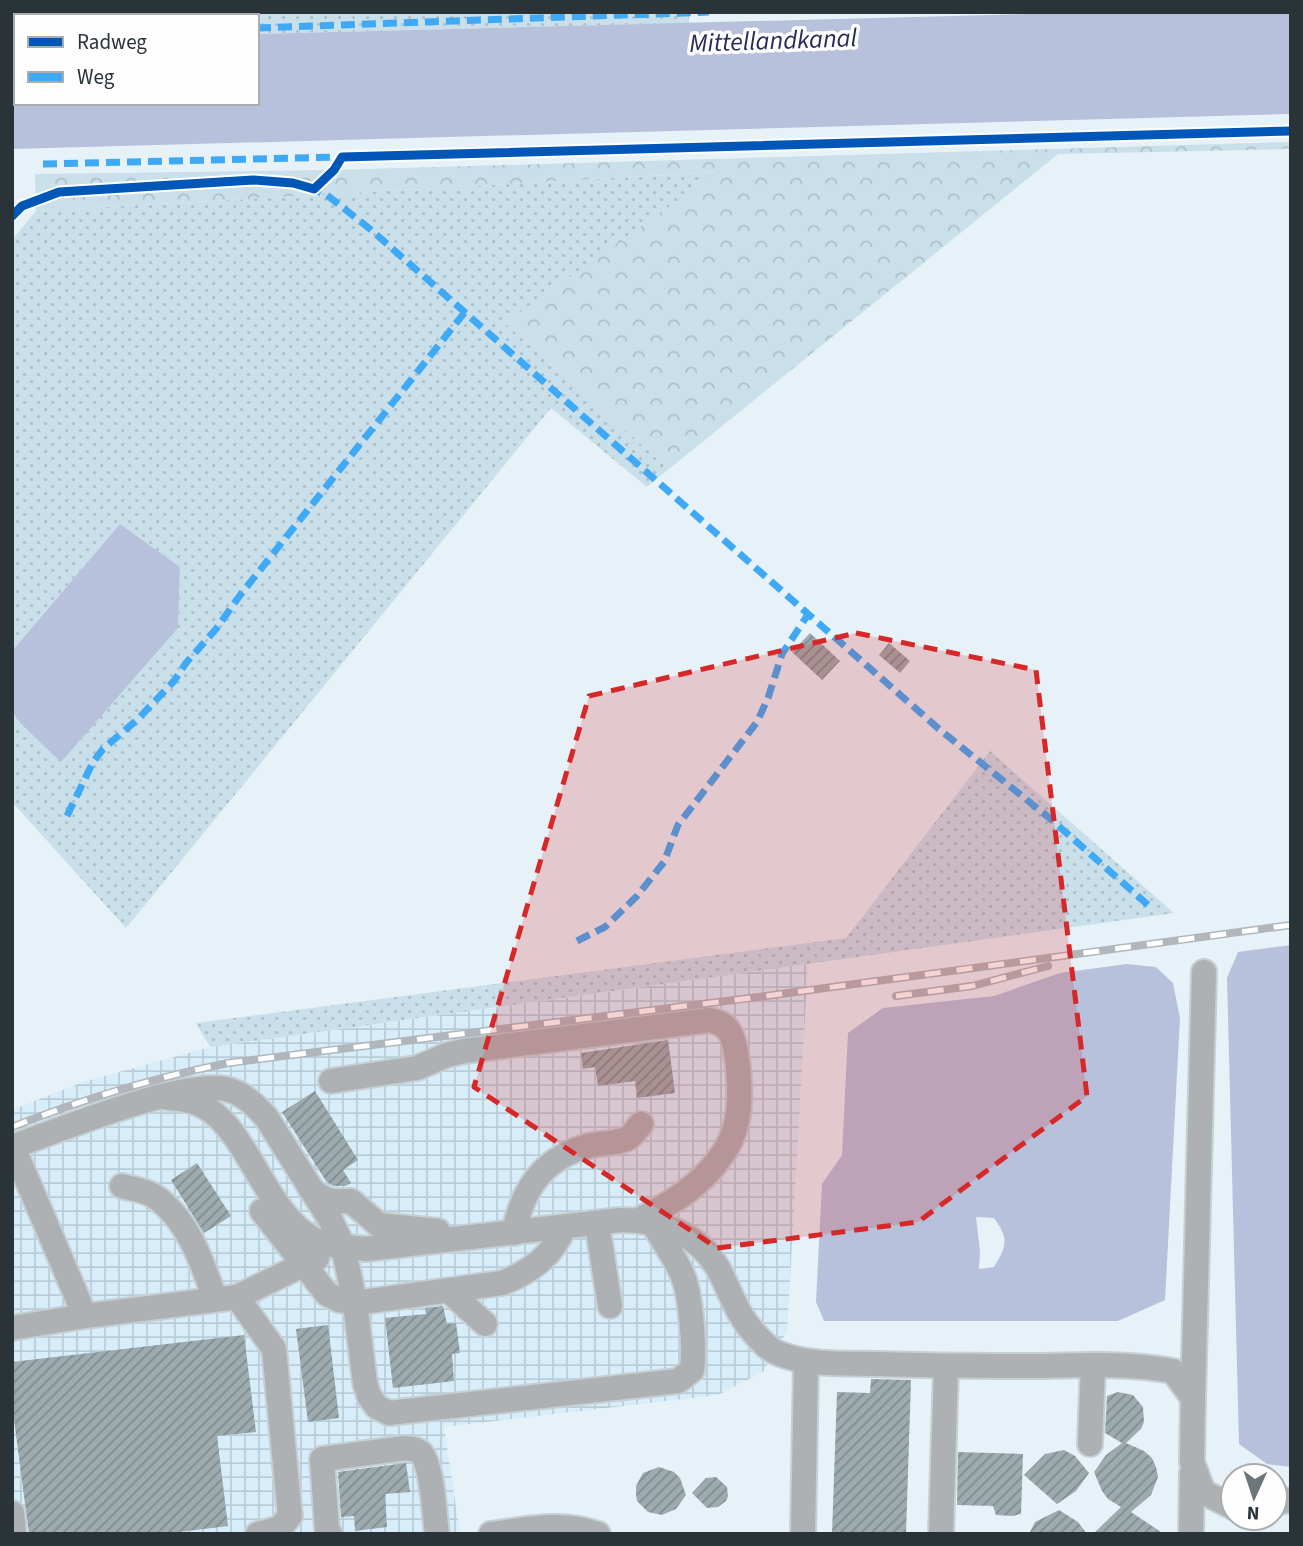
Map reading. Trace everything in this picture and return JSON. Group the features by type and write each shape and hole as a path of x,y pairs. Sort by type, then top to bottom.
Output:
{"lane":[{"path":"1191,1534 1204,972"},
{"path":"331,1081 417,1068 447,1055 476,1049 710,1020 719,1022 728,1029 734,1039 736,1053 739,1102 729,1146 705,1176 645,1221"},
{"path":"85,1316 12,1147 125,1108 210,1087 228,1090 253,1103 266,1117 294,1183 343,1246 355,1303 365,1383 369,1396 377,1407 389,1413 410,1413 678,1381 692,1370 694,1354 687,1291 684,1279 645,1221"},
{"path":"210,1087 232,1098 247,1110 271,1143"},
{"path":"162,1097 193,1095 214,1101 230,1113 246,1134"},
{"path":"162,1097 194,1102 209,1110 235,1139 284,1216 315,1240 331,1245 366,1249 597,1223 645,1221 674,1229 694,1240 718,1269 736,1309 747,1325 775,1353 806,1361 946,1367 1140,1365 1173,1371 1193,1398"},
{"path":"125,1108 177,1107 202,1119 259,1208 327,1293 339,1300 355,1303 484,1287 518,1277 548,1255 559,1242 564,1227"},
{"path":"502,1234 537,1176 569,1153 588,1146 627,1139 641,1124"},
{"path":"294,1183 321,1199 331,1202 351,1201 379,1225 502,1234"},
{"path":"122,1186 153,1195 176,1217 226,1298 274,1349 290,1516 281,1528 258,1534"},
{"path":"597,1223 610,1306"},
{"path":"12,1328 226,1298 343,1246"},
{"path":"449,1291 485,1324"},
{"path":"803,1534 806,1361"},
{"path":"1090,1444 1093,1365"},
{"path":"941,1534 946,1367"},
{"path":"377,1407 383,1450"},
{"path":"330,1534 327,1529 321,1459 405,1448 416,1450 423,1455 428,1467 437,1534"},
{"path":"1192,1462 1203,1492 1219,1500"},
{"path":"12,1513 14,1534"},
{"path":"491,1534 559,1525 578,1527 598,1534"}],"highlighted area":[{"path":"856,633 1036,670 1087,1096 918,1222 717,1248 474,1087 589,696"}],"shaded area":[{"path":"808,964 787,1331 763,1372 718,1395 444,1427 460,1534 12,1534 12,1110 83,1082 210,1047"}],"green space":[{"path":"12,12 689,12 689,23 259,34 259,14 14,14 12,41"},
{"path":"1291,142 1291,149 1058,154 669,469 505,323 718,172 36,211 35,174 334,170"},
{"path":"720,172 505,323 669,469 647,487 551,408 126,928 12,802 12,711 21,724 61,761 178,628 180,567 120,524 12,651 12,240 36,211"},
{"path":"990,751 1174,913 210,1047 196,1023 846,938"}],"water":[{"name":"Mittellandkanal","path":"1105,12 1291,12 1291,114 12,149 12,41 14,105 259,105 259,34"},
{"path":"120,524 180,567 178,628 61,762 21,724 12,711 12,651"},
{"path":"1291,945 1291,1467 1289,1462 1264,1462 1239,1444 1227,978 1238,952"},
{"path":"1127,964 1156,967 1173,983 1180,1018 1165,1300 1118,1321 824,1321 816,1302 822,1184 842,1155 848,1033 883,1008 994,996 1060,973","holes":["976,1217 994,1218 1002,1231 1004,1247 994,1267 979,1269"]}],"building":[{"path":"810,633 840,661 822,680 792,652"},
{"path":"889,643 910,661 900,673 879,655"},
{"path":"668,1040 675,1093 637,1098 635,1081 598,1086 595,1067 583,1069 581,1053"},
{"path":"315,1091 358,1160 343,1170 351,1183 345,1186 333,1186 326,1181 282,1112"},
{"path":"197,1163 231,1216 204,1233 171,1180"},
{"path":"443,1306 447,1324 456,1323 460,1353 452,1354 454,1381 393,1388 385,1318 426,1314 425,1308"},
{"path":"328,1325 339,1418 308,1422 296,1329"},
{"path":"244,1335 256,1432 217,1436 228,1526 163,1534 29,1534 12,1404 12,1362"},
{"path":"871,1379 911,1380 906,1534 832,1534 837,1392 870,1393"},
{"path":"1118,1392 1133,1395 1143,1407 1144,1422 1141,1429 1126,1443 1152,1458 1158,1477 1151,1495 1131,1512 1164,1534 1093,1534 1121,1507 1108,1499 1094,1472 1106,1455 1122,1443 1105,1433 1107,1396"},
{"path":"1064,1450 1075,1456 1089,1473 1076,1491 1057,1504 1024,1475 1045,1454"},
{"path":"958,1452 1023,1454 1021,1514 996,1515 993,1506 957,1505"},
{"path":"406,1463 410,1492 385,1494 387,1527 355,1531 354,1516 341,1517 338,1472"},
{"path":"659,1467 674,1472 680,1478 686,1495 676,1509 662,1515 648,1512 637,1501 636,1494 636,1486 643,1473"},
{"path":"716,1477 727,1487 728,1496 718,1507 707,1508 692,1493 706,1478"},
{"path":"1059,1510 1078,1522 1087,1534 1029,1534 1035,1522"}],"railway":[{"path":"12,1127 119,1090 228,1063 766,996 1291,925"},
{"path":"896,996 972,986 1048,966"}],"marked path":[{"path":"259,28 709,12"},
{"path":"43,164 342,157"},
{"path":"308,187 327,195 370,229 939,729 1053,821 1148,905"},
{"path":"67,816 93,762 103,749 138,719 174,681 465,312"},
{"path":"577,941 605,927 637,896 664,862 678,825 757,722 782,654 809,613"}],"cycle path":[{"path":"12,216 22,206 59,192 253,180 293,183 314,189 334,170 342,157 1291,131"}]}
